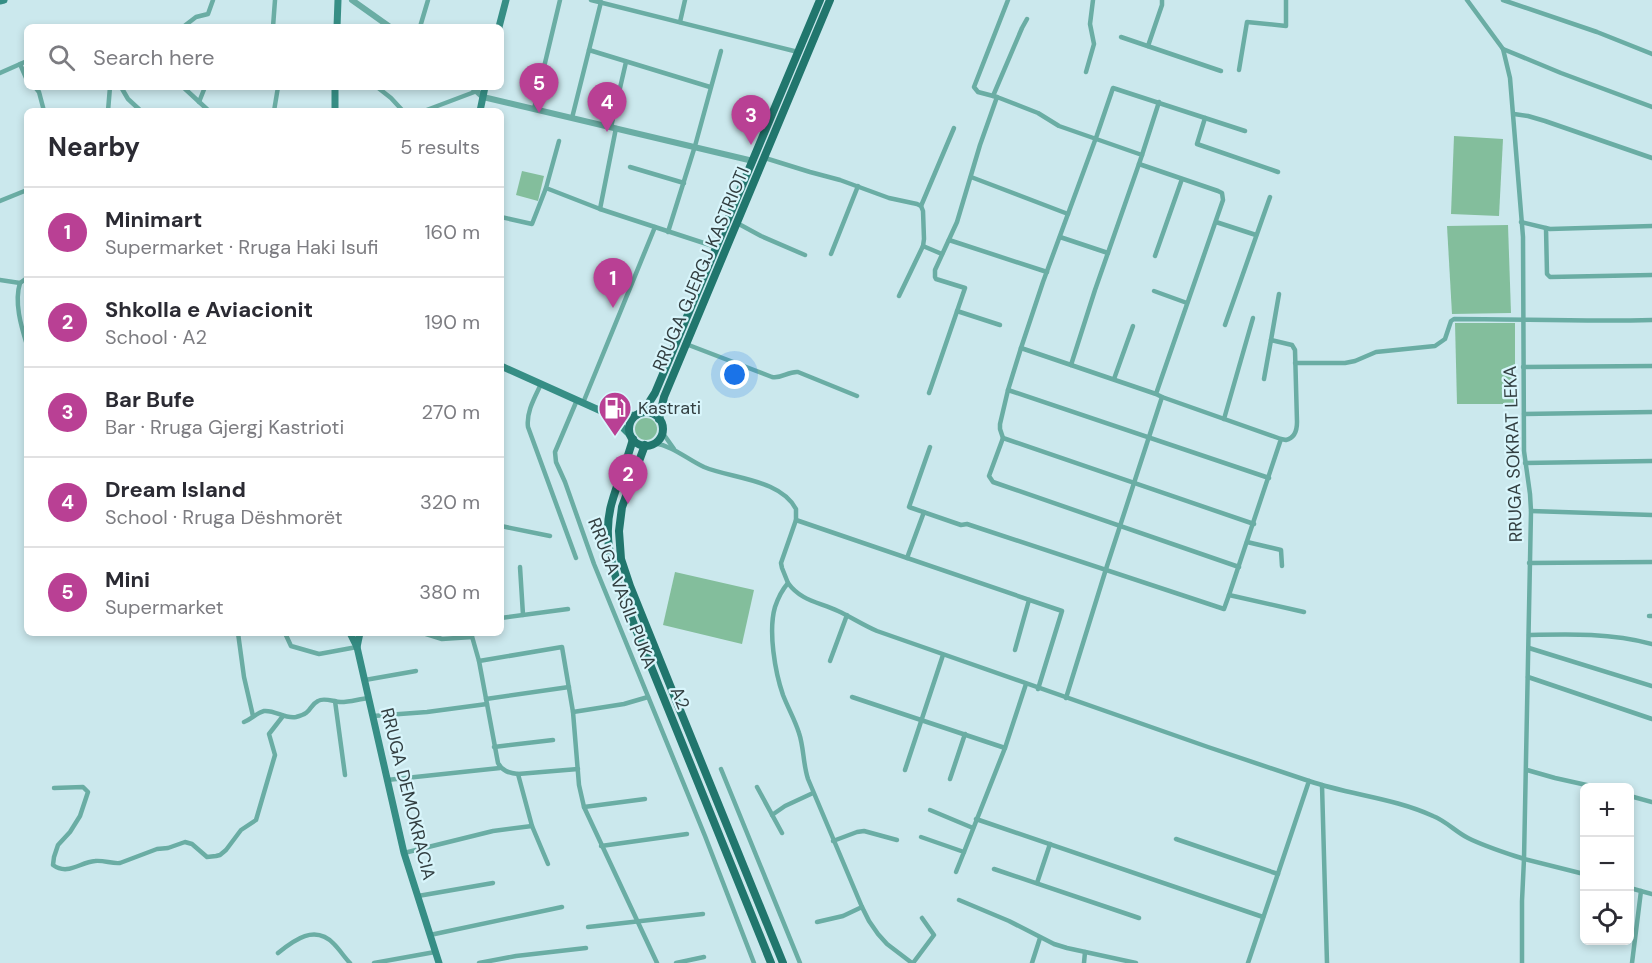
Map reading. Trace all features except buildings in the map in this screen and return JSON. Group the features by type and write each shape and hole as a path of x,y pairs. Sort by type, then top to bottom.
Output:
{"main road":[{"path":"0,1 4,0"},
{"path":"337,24 338,0"},
{"path":"500,24 506,0"},
{"name":"RRUGA GJERGJ KASTRIOTI","path":"640,413 655,393 820,0"},
{"name":"RRUGA GJERGJ KASTRIOTI","path":"659,419 664,397 831,0"},
{"path":"335,90 335,108"},
{"path":"477,92 480,108"},
{"path":"504,367 610,415 652,413 659,419 662,432 658,440 649,444 639,444 610,415"},
{"path":"632,438 630,424 640,413"},
{"name":"A2","path":"632,438 609,515 608,538 611,561 620,591 771,963"},
{"name":"A2","path":"649,444 622,507 619,531 621,559 783,963"},
{"name":"RRUGA DEMOKRACIA","path":"352,636 357,647 365,680 404,853 439,963"},
{"path":"357,647 359,636"}],"street":[{"path":"187,24 196,17 208,14 213,0"},
{"path":"273,24 275,0"},
{"path":"352,0 386,24"},
{"path":"421,24 428,0"},
{"path":"534,109 560,0"},
{"path":"680,22 685,0"},
{"path":"1008,0 975,87 978,92 1038,113 1059,126 1095,140 1142,155"},
{"path":"1086,72 1094,44 1090,24 1093,0"},
{"path":"1148,46 1162,0"},
{"path":"1239,70 1247,22 1286,26 1286,0"},
{"name":"RRUGA SOKRAT LEKA","path":"1467,0 1503,49 1510,78 1515,114 1523,237 1525,464 1531,511 1522,963"},
{"path":"1503,0 1597,32 1652,54"},
{"path":"572,118 589,50 596,1 798,52"},
{"path":"929,393 965,288 936,279 936,270 971,177 995,97 1027,19"},
{"path":"1121,37 1221,71"},
{"path":"1503,49 1561,74 1652,107"},
{"path":"589,50 710,87"},
{"path":"668,232 721,51"},
{"path":"0,74 24,62"},
{"path":"600,209 626,62"},
{"path":"20,64 24,73"},
{"path":"1239,567 993,482 989,476 1003,438 1000,424 1021,348 1113,88 1245,131"},
{"path":"37,90 43,108"},
{"path":"108,108 110,90"},
{"path":"123,90 138,108"},
{"path":"186,90 206,108"},
{"path":"199,102 204,90"},
{"path":"274,108 278,90"},
{"path":"380,90 400,108"},
{"path":"432,108 477,92 534,109 753,160"},
{"path":"1071,365 1159,102"},
{"path":"1515,114 1545,121 1652,158"},
{"path":"1206,118 1197,144 1278,172"},
{"path":"899,297 923,246 925,230 921,206 954,128"},
{"path":"504,218 532,224 546,188 559,141"},
{"path":"765,158 921,206"},
{"path":"1139,164 1221,193 1223,200 1156,394"},
{"path":"630,167 684,183"},
{"path":"971,177 1068,214"},
{"path":"1155,256 1182,180"},
{"path":"831,254 858,186"},
{"path":"546,188 600,209 716,248"},
{"path":"1,199 24,191"},
{"path":"1225,325 1270,197"},
{"path":"1216,222 1256,235"},
{"path":"1521,222 1545,228 1652,226"},
{"path":"737,223 805,255"},
{"name":"RRUGA VASIL PUKA","path":"655,228 554,457 594,564 754,963"},
{"path":"1545,228 1547,274 1550,277 1652,275"},
{"path":"1060,237 1108,253"},
{"path":"949,240 1047,272"},
{"path":"923,246 942,254"},
{"path":"0,280 20,283"},
{"path":"24,280 20,283 18,291 24,332"},
{"path":"1154,291 1187,303"},
{"path":"1264,378 1279,294"},
{"path":"957,311 1000,325"},
{"path":"1224,419 1253,318"},
{"path":"1297,364 1345,363 1376,352 1435,346 1445,339 1450,321 1454,319 1652,320"},
{"path":"1114,379 1133,326"},
{"path":"1021,348 1286,440 1294,436 1297,430 1297,364 1292,345 1271,340"},
{"path":"686,344 772,377 798,372 857,396"},
{"path":"1523,367 1652,366"},
{"path":"541,384 528,414 528,427 576,558"},
{"path":"1008,390 1269,478"},
{"path":"1066,698 1162,397"},
{"path":"1524,414 1652,412"},
{"path":"662,432 675,451"},
{"path":"1003,438 1254,524"},
{"path":"930,447 909,507 1224,609 1281,439"},
{"path":"649,444 667,446 703,466 753,480 777,491 794,505 796,520 782,568 788,583 803,597 847,615 877,631 943,655 1310,781 1348,793 1382,799 1433,815 1473,840 1524,859 1580,873"},
{"path":"1525,464 1652,461"},
{"path":"1531,511 1652,514"},
{"path":"908,558 924,512"},
{"path":"796,520 1062,611 1038,688"},
{"path":"504,527 550,536"},
{"path":"1247,542 1281,550 1282,566"},
{"path":"1529,563 1652,562"},
{"path":"520,567 523,615"},
{"path":"788,583 778,598 772,620 776,665 782,693 799,733 804,767 813,793 862,907 878,934 912,963 934,935 922,918"},
{"path":"1229,595 1304,612"},
{"path":"1014,650 1029,600"},
{"path":"504,618 568,609"},
{"path":"830,661 847,615"},
{"path":"1529,635 1602,635 1635,639 1652,644"},
{"path":"238,636 244,677 253,716"},
{"path":"286,636 291,646 319,654 357,647"},
{"path":"432,636 442,639 464,636"},
{"path":"472,636 500,768"},
{"path":"479,661 562,647 573,712 584,807 657,963"},
{"path":"1529,648 1652,686"},
{"path":"905,770 943,655"},
{"path":"365,680 417,671"},
{"path":"1528,677 1652,719"},
{"path":"956,872 1005,748 1026,684"},
{"path":"373,716 427,712 569,687"},
{"path":"573,712 634,702 648,697"},
{"path":"852,697 1005,748"},
{"path":"244,722 257,713 269,711 288,717 302,715 321,700 348,701 369,698"},
{"path":"336,701 345,775"},
{"path":"54,788 83,787 87,792 80,816 58,845 53,866 59,869 69,870 95,861 120,863 157,849 185,842 192,844 207,857 216,856 226,849 259,815 275,756 269,734 283,716"},
{"path":"950,779 964,734"},
{"path":"494,747 553,740"},
{"path":"387,780 500,768 518,774 578,768"},
{"path":"721,769 800,963"},
{"path":"1527,770 1580,784"},
{"path":"518,774 532,826 548,864"},
{"path":"1248,963 1310,781"},
{"path":"1320,784 1327,963"},
{"path":"757,787 782,833"},
{"path":"772,815 813,793"},
{"path":"1634,797 1652,802"},
{"path":"584,807 645,799"},
{"path":"930,810 973,828"},
{"path":"976,819 1263,917"},
{"path":"404,853 493,831 532,826"},
{"path":"833,841 864,831 897,840"},
{"path":"601,846 687,834"},
{"path":"921,837 964,852"},
{"path":"1176,839 1278,874"},
{"path":"1037,884 1050,844"},
{"path":"994,869 1139,918"},
{"path":"418,896 493,883"},
{"path":"1634,889 1652,894"},
{"path":"1632,963 1641,891"},
{"path":"959,900 1067,948 1136,963"},
{"path":"430,935 562,907"},
{"path":"817,922 843,916 862,907"},
{"path":"588,927 703,914"},
{"path":"278,953 300,937 317,935 333,943 350,963"},
{"path":"1032,963 1041,938"},
{"path":"479,963 586,948"},
{"path":"374,963 435,952"},
{"path":"1084,963 1085,952"},
{"path":"676,963 704,957"}],"green space":[{"path":"1454,136 1503,139 1499,216 1451,214"},
{"path":"522,171 544,176 538,201 516,195"},
{"path":"1508,225 1511,313 1452,314 1447,226"},
{"path":"1455,323 1515,323 1515,404 1457,404"},
{"path":"646,418 654,421 657,429 654,437 646,440 638,437 635,429 638,421"},
{"path":"675,572 754,590 742,644 663,625"}],"place":[{"name":"Mini","path":"539,113"},
{"name":"Dream Island","path":"607,132"},
{"name":"Bar Bufe","path":"751,145"},
{"name":"Minimart","path":"613,308"},
{"name":"Kastrati","path":"615,437"},
{"name":"Shkolla e Aviacionit","path":"628,504"}]}
